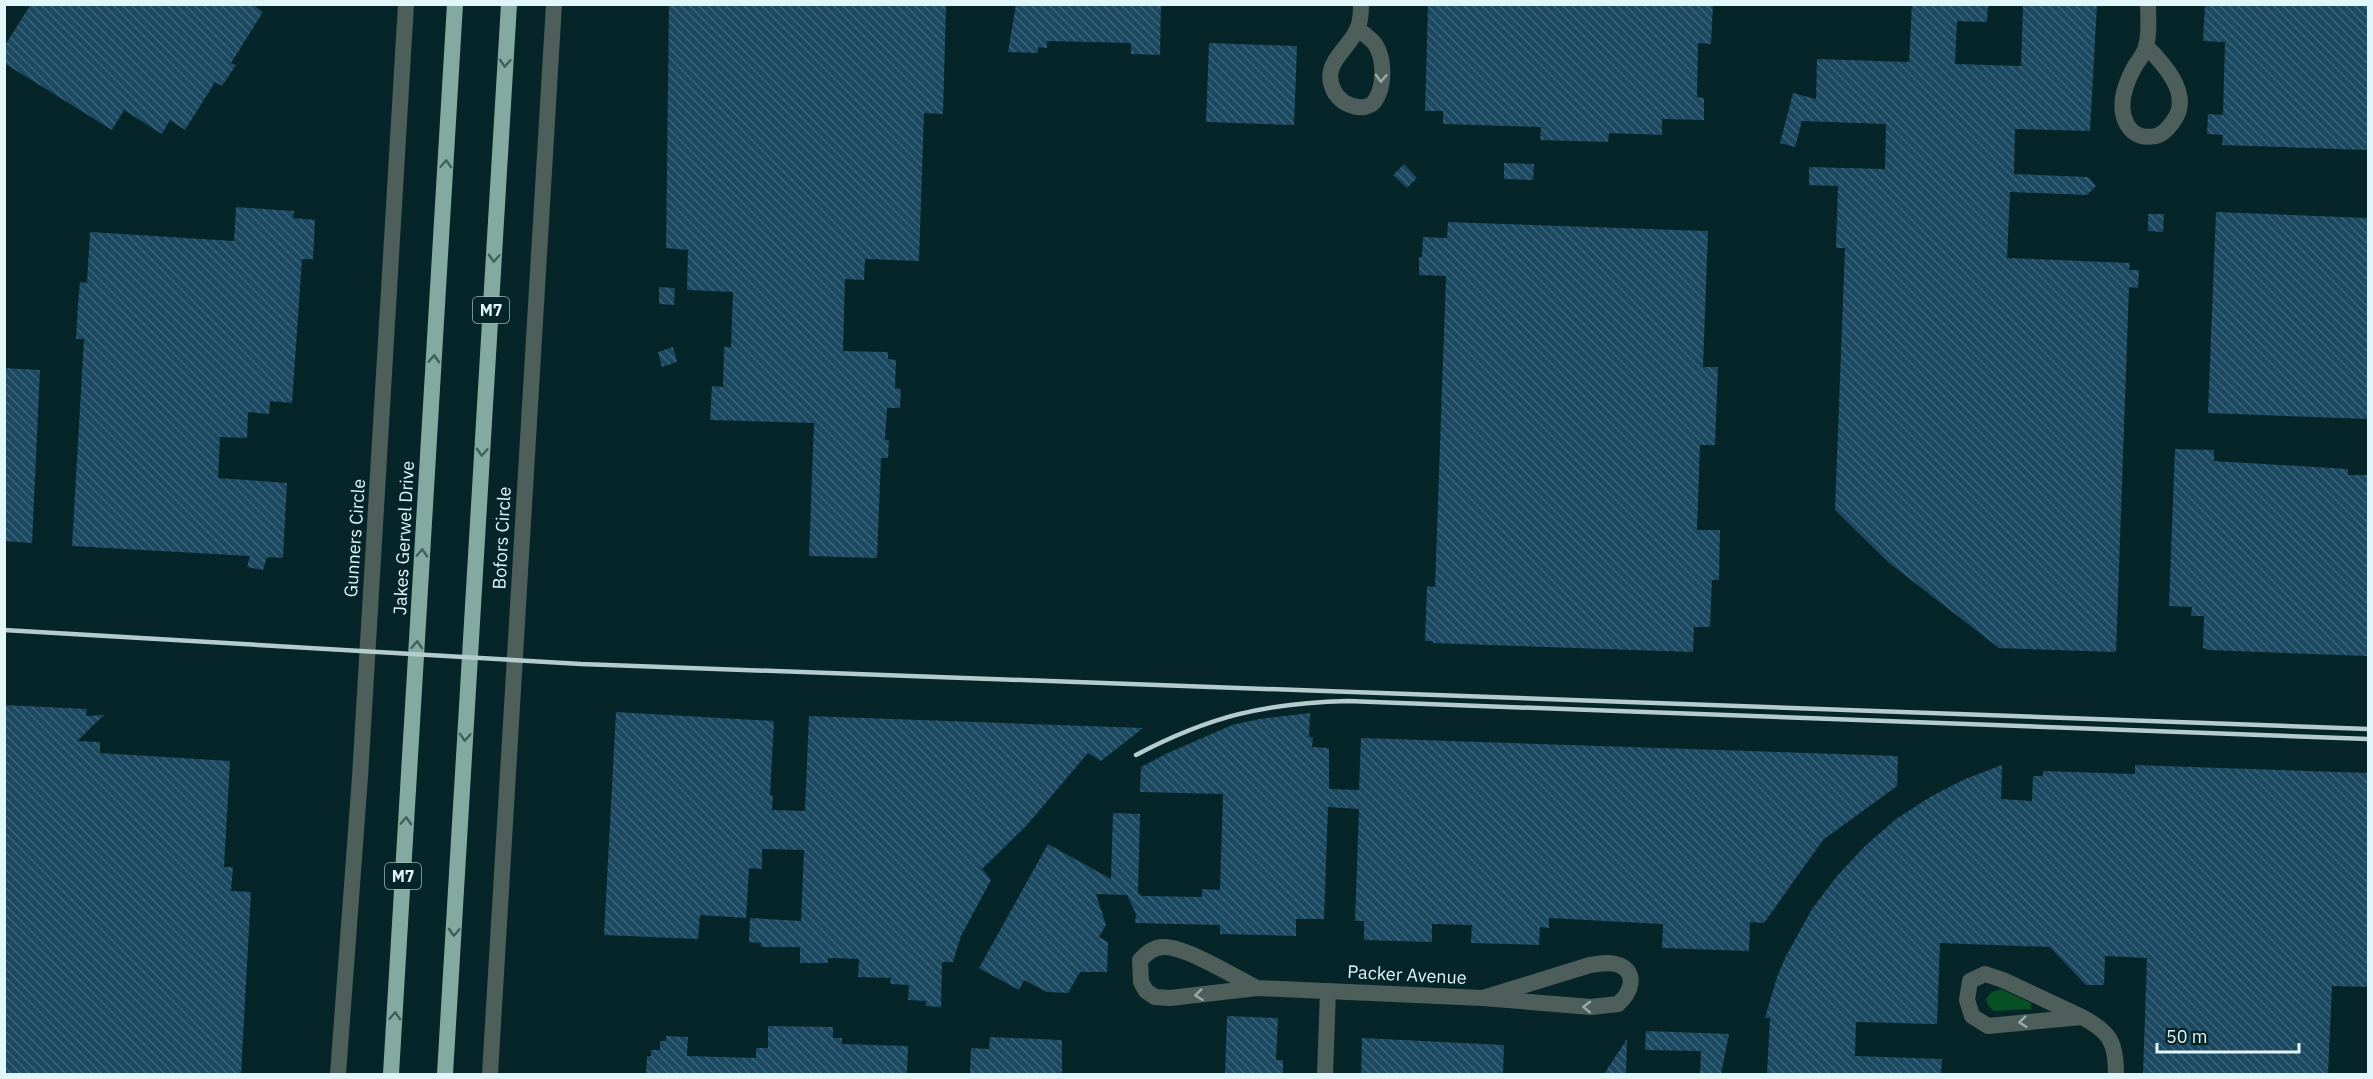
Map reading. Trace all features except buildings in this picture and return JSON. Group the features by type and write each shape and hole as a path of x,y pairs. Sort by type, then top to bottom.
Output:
{"highway":[{"name":"Jakes Gerwel Drive","path":"391,1074 455,4"},
{"name":"M7","path":"446,1074 509,4"}],"street":[{"name":"Gunners Circle","path":"338,1074 370,611 406,4"},
{"name":"Bofors Circle","path":"490,1074 554,4"},
{"path":"1358,29 1361,4"},
{"path":"2146,46 2167,70 2180,99 2175,118 2165,131 2158,135 2148,136 2138,135 2131,131 2122,117 2122,106 2130,75 2146,46 2148,4"},
{"name":"Packer Avenue","path":"1257,988 1175,948 1156,948 1146,953 1140,960 1142,982 1146,991 1155,997 1170,998 1257,988 1483,998 1599,1007 1618,1004 1630,990 1631,982 1628,972 1619,965 1605,963 1590,965 1483,998"},
{"path":"2082,1017 1988,1026 1972,1016 1967,999 1970,981 1985,974 2003,980 2082,1017 2105,1031 2115,1052 2116,1074"},
{"name":"Packer Avenue","path":"1325,1074 1328,991"}],"green space":[{"path":"2001,989 2031,1003 2031,1009 1994,1011 1986,999 1992,992"}],"railway":[{"path":"4,630 581,664 2368,729"},
{"path":"1136,755 1189,730 1239,714 1290,705 1348,701 2368,739"}]}
